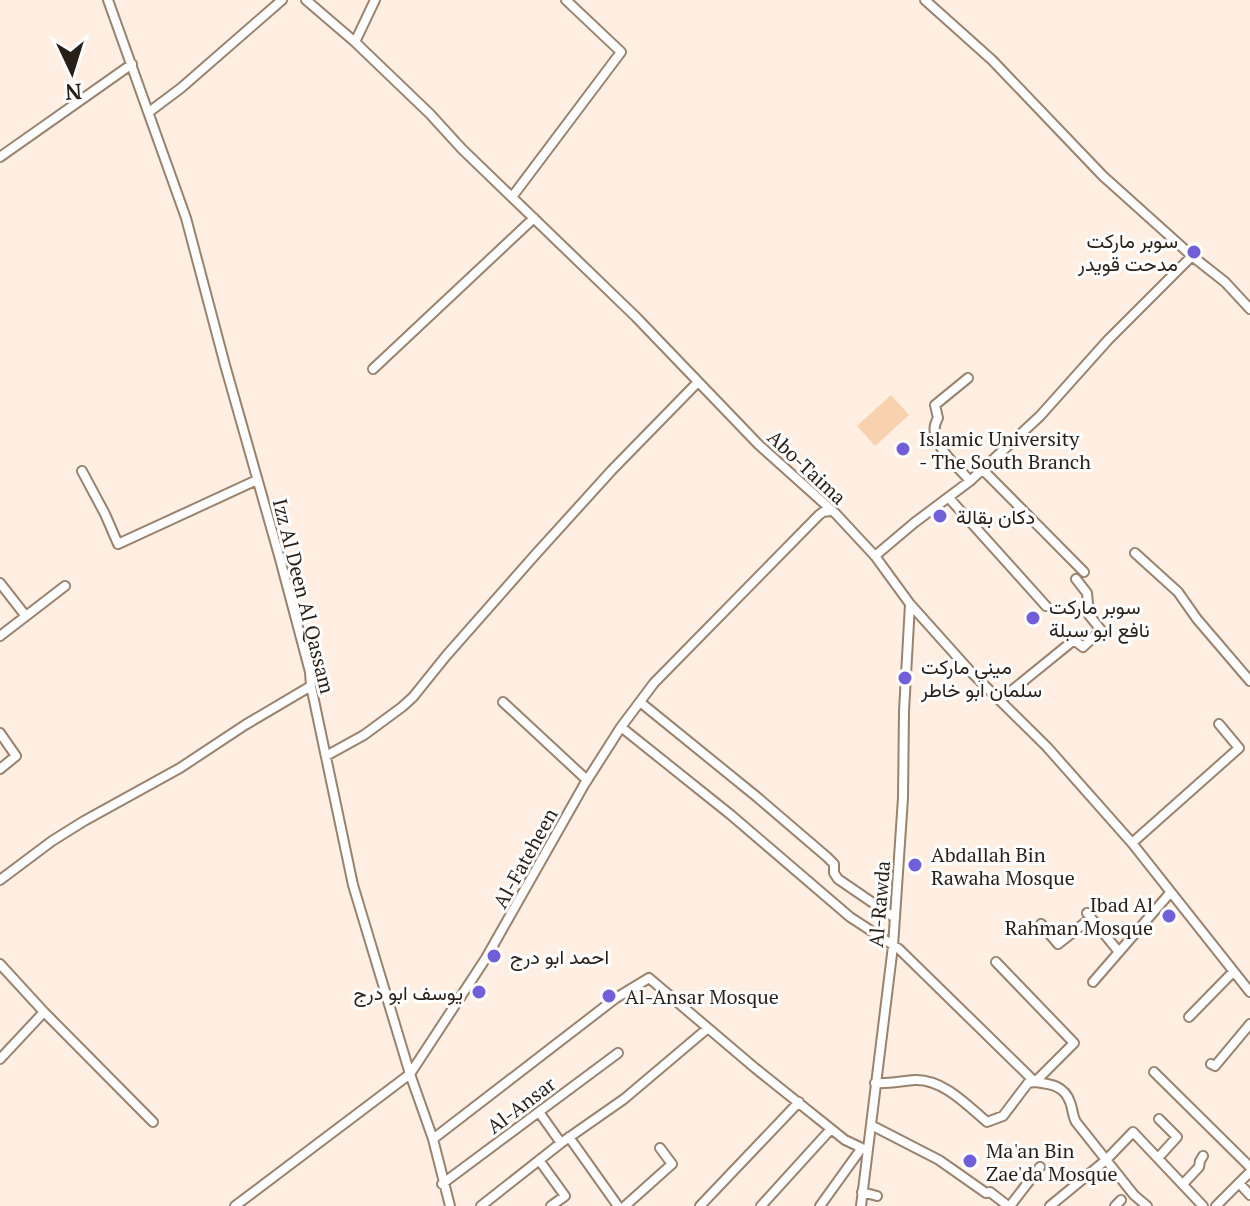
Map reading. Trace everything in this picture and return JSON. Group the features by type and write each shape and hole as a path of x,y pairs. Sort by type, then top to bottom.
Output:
{"street":[{"name":"Izz Al Deen Al Qassam","path":"108,0 186,218 310,672 353,885 410,1074 433,1139 450,1206"},
{"path":"149,112 282,0"},
{"name":"Abo-Taima","path":"306,0 317,4 636,317 758,444 836,514 970,671 1047,747 1132,843 1250,992"},
{"path":"355,42 375,0"},
{"path":"512,197 621,52 566,0"},
{"path":"925,0 992,60 1103,176 1225,282 1250,309"},
{"path":"0,157 132,64"},
{"path":"373,369 534,218"},
{"path":"875,556 970,481 1040,416 1108,340 1192,256"},
{"path":"968,378 935,405 938,418 933,426 935,440 970,481"},
{"path":"326,756 364,735 413,697 602,482 698,382"},
{"path":"982,469 1084,572"},
{"path":"82,471 118,544 257,480"},
{"path":"949,498 1046,606"},
{"name":"Al-Fateheen","path":"235,1206 410,1074 486,958 587,780 621,727 654,683 819,515 830,511"},
{"path":"1135,553 1178,592 1250,681"},
{"path":"1000,700 1074,640 1083,647 1101,630 1089,615 1087,593 1076,579"},
{"path":"0,583 25,615"},
{"path":"0,636 65,586"},
{"name":"Al-Rawda","path":"861,1206 863,1150 871,1125 893,946 903,798 910,604"},
{"path":"0,880 84,821 180,768 311,686"},
{"path":"503,702 587,780"},
{"path":"640,702 827,857 834,864 838,879 895,918"},
{"path":"1132,843 1239,748 1219,724"},
{"path":"621,727 731,815 850,917 899,949 1035,1082"},
{"path":"0,733 16,756 0,769"},
{"path":"1093,982 1170,893"},
{"path":"1041,924 1058,944 1089,915 1119,952"},
{"path":"996,962 1074,1043 1035,1082"},
{"path":"0,964 153,1122"},
{"path":"1189,1017 1233,972"},
{"path":"433,1139 616,998 649,978 755,1068 831,1129 863,1150 820,1206"},
{"path":"0,1059 44,1012"},
{"path":"1211,1064 1215,1066 1250,1024"},
{"path":"481,1206 565,1140 624,1099 708,1028"},
{"name":"Al-Ansar","path":"442,1184 618,1053"},
{"path":"1154,1072 1250,1169 1216,1206"},
{"path":"875,1083 919,1080 947,1089 987,1122 1003,1116 1028,1083 1056,1085 1070,1099 1076,1122 1134,1195 1147,1206"},
{"path":"700,1206 799,1102"},
{"path":"539,1112 618,1206"},
{"path":"1158,1158 1177,1137 1159,1119"},
{"path":"871,1125 939,1160 1009,1206 1040,1167"},
{"path":"761,1206 831,1129"},
{"path":"1050,1206 1106,1160 1133,1132 1203,1206"},
{"path":"625,1206 672,1164 660,1148"},
{"path":"1183,1184 1199,1167 1203,1156"},
{"path":"539,1160 565,1196 551,1206"},
{"path":"1239,1183 1250,1195"},
{"path":"862,1192 877,1196"}],"shaded area":[{"path":"891,395 909,415 875,446 857,426"}],"place":[{"name":"سوبر ماركت مدحت قويدر","path":"1194,252"},
{"name":"Islamic University - The South Branch","path":"903,449"},
{"name":"دكان بقالة","path":"940,516"},
{"name":"سوبر ماركت نافع ابو سبلة","path":"1033,618"},
{"name":"ميني ماركت سلمان ابو خاطر","path":"905,678"},
{"name":"Abdallah Bin Rawaha Mosque","path":"915,865"},
{"name":"Ibad Al Rahman Mosque","path":"1169,916"},
{"name":"احمد ابو درج","path":"494,956"},
{"name":"يوسف ابو درج","path":"479,992"},
{"name":"Al-Ansar Mosque","path":"609,996"},
{"name":"Ma'an Bin Zae'da Mosque","path":"970,1161"}]}
